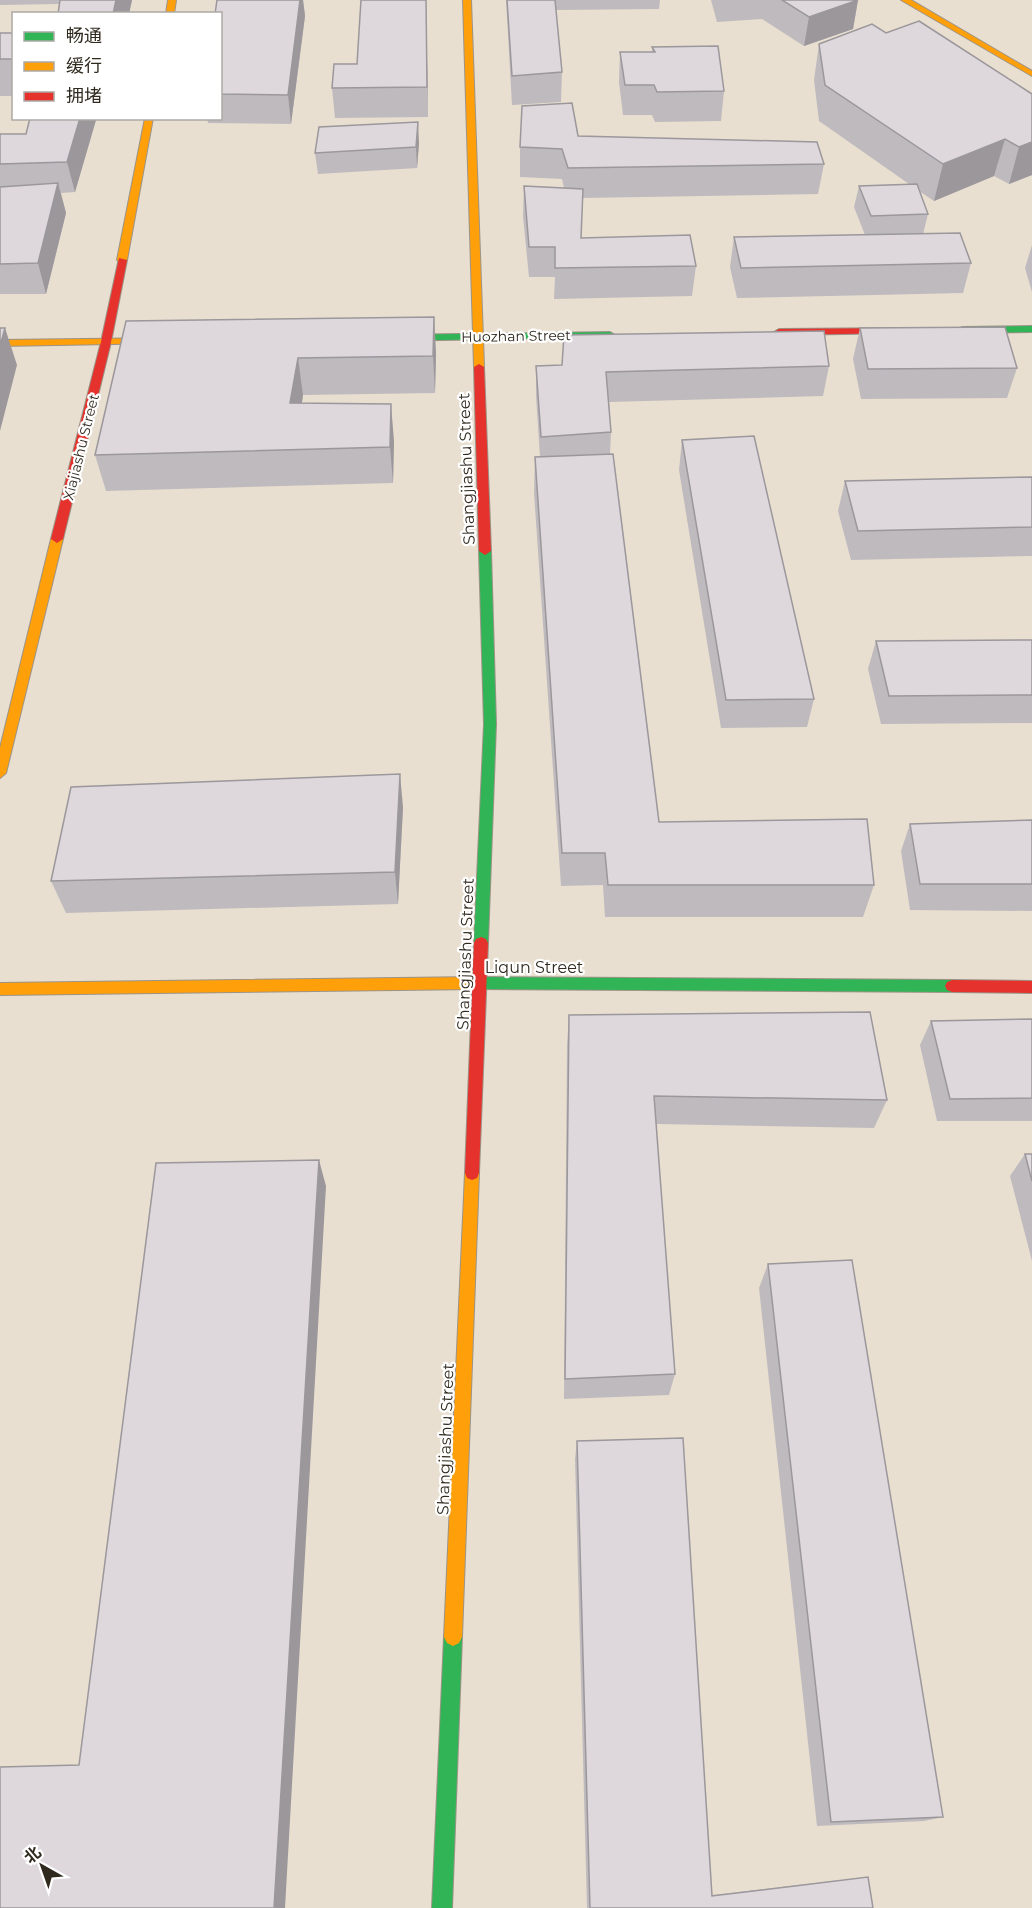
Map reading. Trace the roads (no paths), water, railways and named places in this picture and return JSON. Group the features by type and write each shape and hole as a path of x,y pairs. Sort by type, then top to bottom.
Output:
{"street":[{"name":"Shangjiashu Street","path":"442,1908 490,724 467,0"},
{"path":"905,0 1032,74"},
{"name":"Xiajiashu Street","path":"0,773 106,342 150,120"},
{"path":"950,330 1032,329"},
{"path":"761,333 914,331"},
{"name":"Huozhan Street","path":"370,338 620,334"},
{"path":"0,343 178,341"},
{"name":"Liqun Street","path":"0,989 481,983 1032,987"}]}
